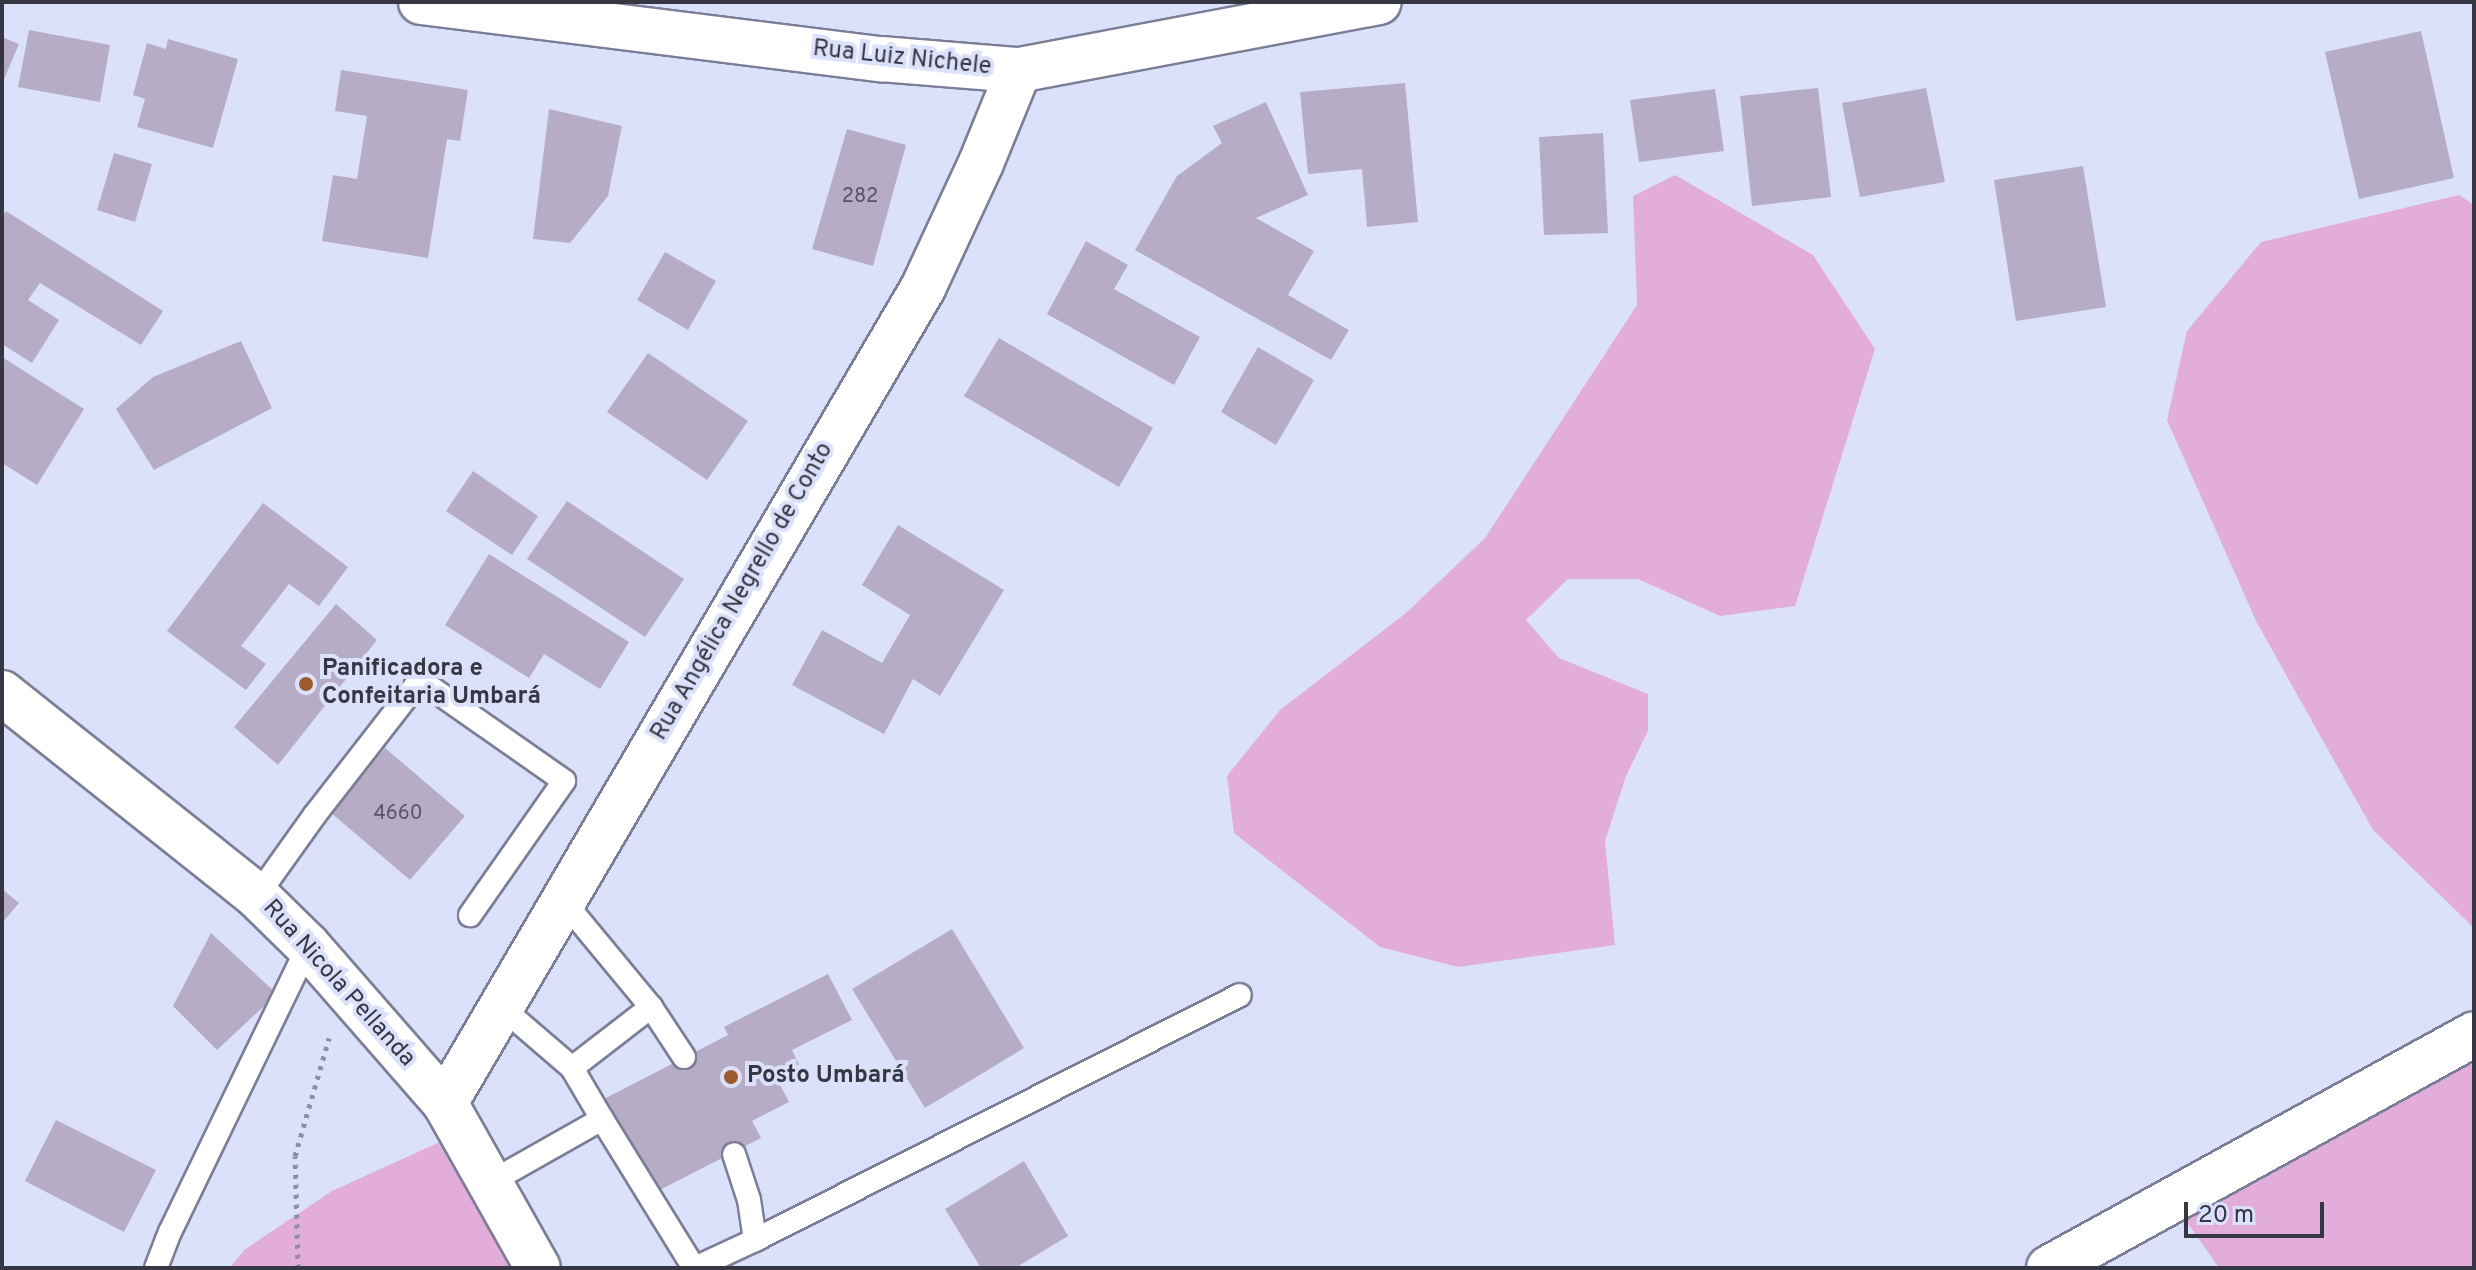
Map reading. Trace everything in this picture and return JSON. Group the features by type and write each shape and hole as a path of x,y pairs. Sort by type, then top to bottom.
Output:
{"street":[{"name":"Rua Luiz Nichele","path":"421,2 573,11 881,59 1019,70 1379,2"},
{"name":"Rua Angélica Negrello de Conto","path":"445,1103 500,1006 565,903 676,703 923,288 981,163 1019,70"},
{"name":"Rua Nicola Pellanda","path":"2,693 257,896 308,946 445,1103 538,1268"},
{"path":"2049,1268 2474,1034"}],"lane":[{"path":"257,896 314,816 420,680 564,781 470,915"},
{"path":"565,903 651,1007 684,1057"},
{"path":"156,1268 176,1218 308,946"},
{"path":"500,1006 572,1068 695,1268 1240,995"},
{"path":"572,1068 651,1007"},
{"path":"489,1183 602,1119"},
{"path":"734,1154 749,1200 755,1240"}],"path":[{"path":"298,1268 295,1156 344,987"}],"shaded area":[{"path":"1675,175 1813,255 1875,349 1795,606 1720,616 1638,579 1568,579 1526,620 1559,658 1648,694 1648,731 1626,776 1605,841 1615,945 1458,967 1380,947 1234,833 1227,776 1280,710 1406,613 1485,538 1637,305 1633,196"},
{"path":"2459,195 2474,205 2474,928 2373,830 2257,623 2167,420 2187,331 2261,242"},
{"path":"2474,1052 2474,1268 2219,1268 2182,1215"},
{"path":"440,1142 511,1268 230,1268 244,1250 332,1191"}],"building":[{"path":"29,30 110,45 100,102 18,87"},
{"path":"2421,31 2454,178 2359,199 2325,52"},
{"path":"2,37 19,44 2,84"},
{"path":"168,39 238,59 213,148 137,127 145,99 133,95 147,43 166,49"},
{"path":"341,70 468,90 460,141 447,139 428,258 322,241 333,175 357,179 367,116 335,111"},
{"path":"1405,83 1418,222 1367,227 1362,169 1308,174 1300,92"},
{"path":"1818,88 1831,197 1752,206 1740,96"},
{"path":"1926,88 1945,182 1860,197 1842,103"},
{"path":"1715,89 1724,151 1639,162 1630,100"},
{"path":"1266,102 1308,195 1256,218 1314,251 1288,295 1349,330 1331,360 1135,250 1177,176 1222,143 1213,126"},
{"path":"549,109 622,126 608,196 570,243 533,239"},
{"path":"847,129 906,145 873,266 812,249"},
{"path":"1603,133 1608,233 1544,235 1539,137"},
{"path":"114,153 152,164 135,222 97,210"},
{"path":"2083,166 2106,307 2016,321 1994,180"},
{"path":"6,211 163,311 141,345 40,283 28,300 59,320 32,363 2,344 2,218"},
{"path":"1086,241 1128,265 1114,289 1200,337 1174,385 1047,314"},
{"path":"665,252 716,281 688,330 637,300"},
{"path":"999,338 1153,428 1119,487 964,396"},
{"path":"241,341 272,408 154,470 116,409 153,377"},
{"path":"1258,347 1314,380 1276,445 1221,412"},
{"path":"648,353 748,421 707,480 607,412"},
{"path":"2,357 84,409 37,485 2,463"},
{"path":"473,471 538,516 512,555 446,511"},
{"path":"567,501 684,579 645,637 527,559"},
{"path":"263,503 348,567 319,606 289,584 241,646 266,664 246,690 167,631"},
{"path":"898,525 1004,590 940,696 913,679 884,734 792,685 822,630 882,663 910,615 862,585"},
{"path":"489,554 629,642 600,689 544,654 529,678 445,625"},
{"name":"Panificadora e Confeitaria Umbará","path":"336,604 377,640 278,765 234,727"},
{"path":"385,748 465,816 410,880 330,812"},
{"path":"2,889 19,903 2,923"},
{"path":"952,929 1024,1048 925,1108 852,989"},
{"path":"211,933 277,994 217,1050 173,1006"},
{"path":"828,974 852,1020 792,1050 801,1069 778,1081 789,1102 752,1121 761,1138 652,1194 604,1099 728,1035 724,1027"},
{"path":"56,1120 156,1170 124,1232 25,1181"},
{"path":"1024,1161 1068,1236 1015,1268 981,1268 945,1209"}],"place":[{"name":"Panificadora e Confeitaria Umbará","path":"306,684"},
{"name":"Posto Umbará","path":"731,1077"}]}
